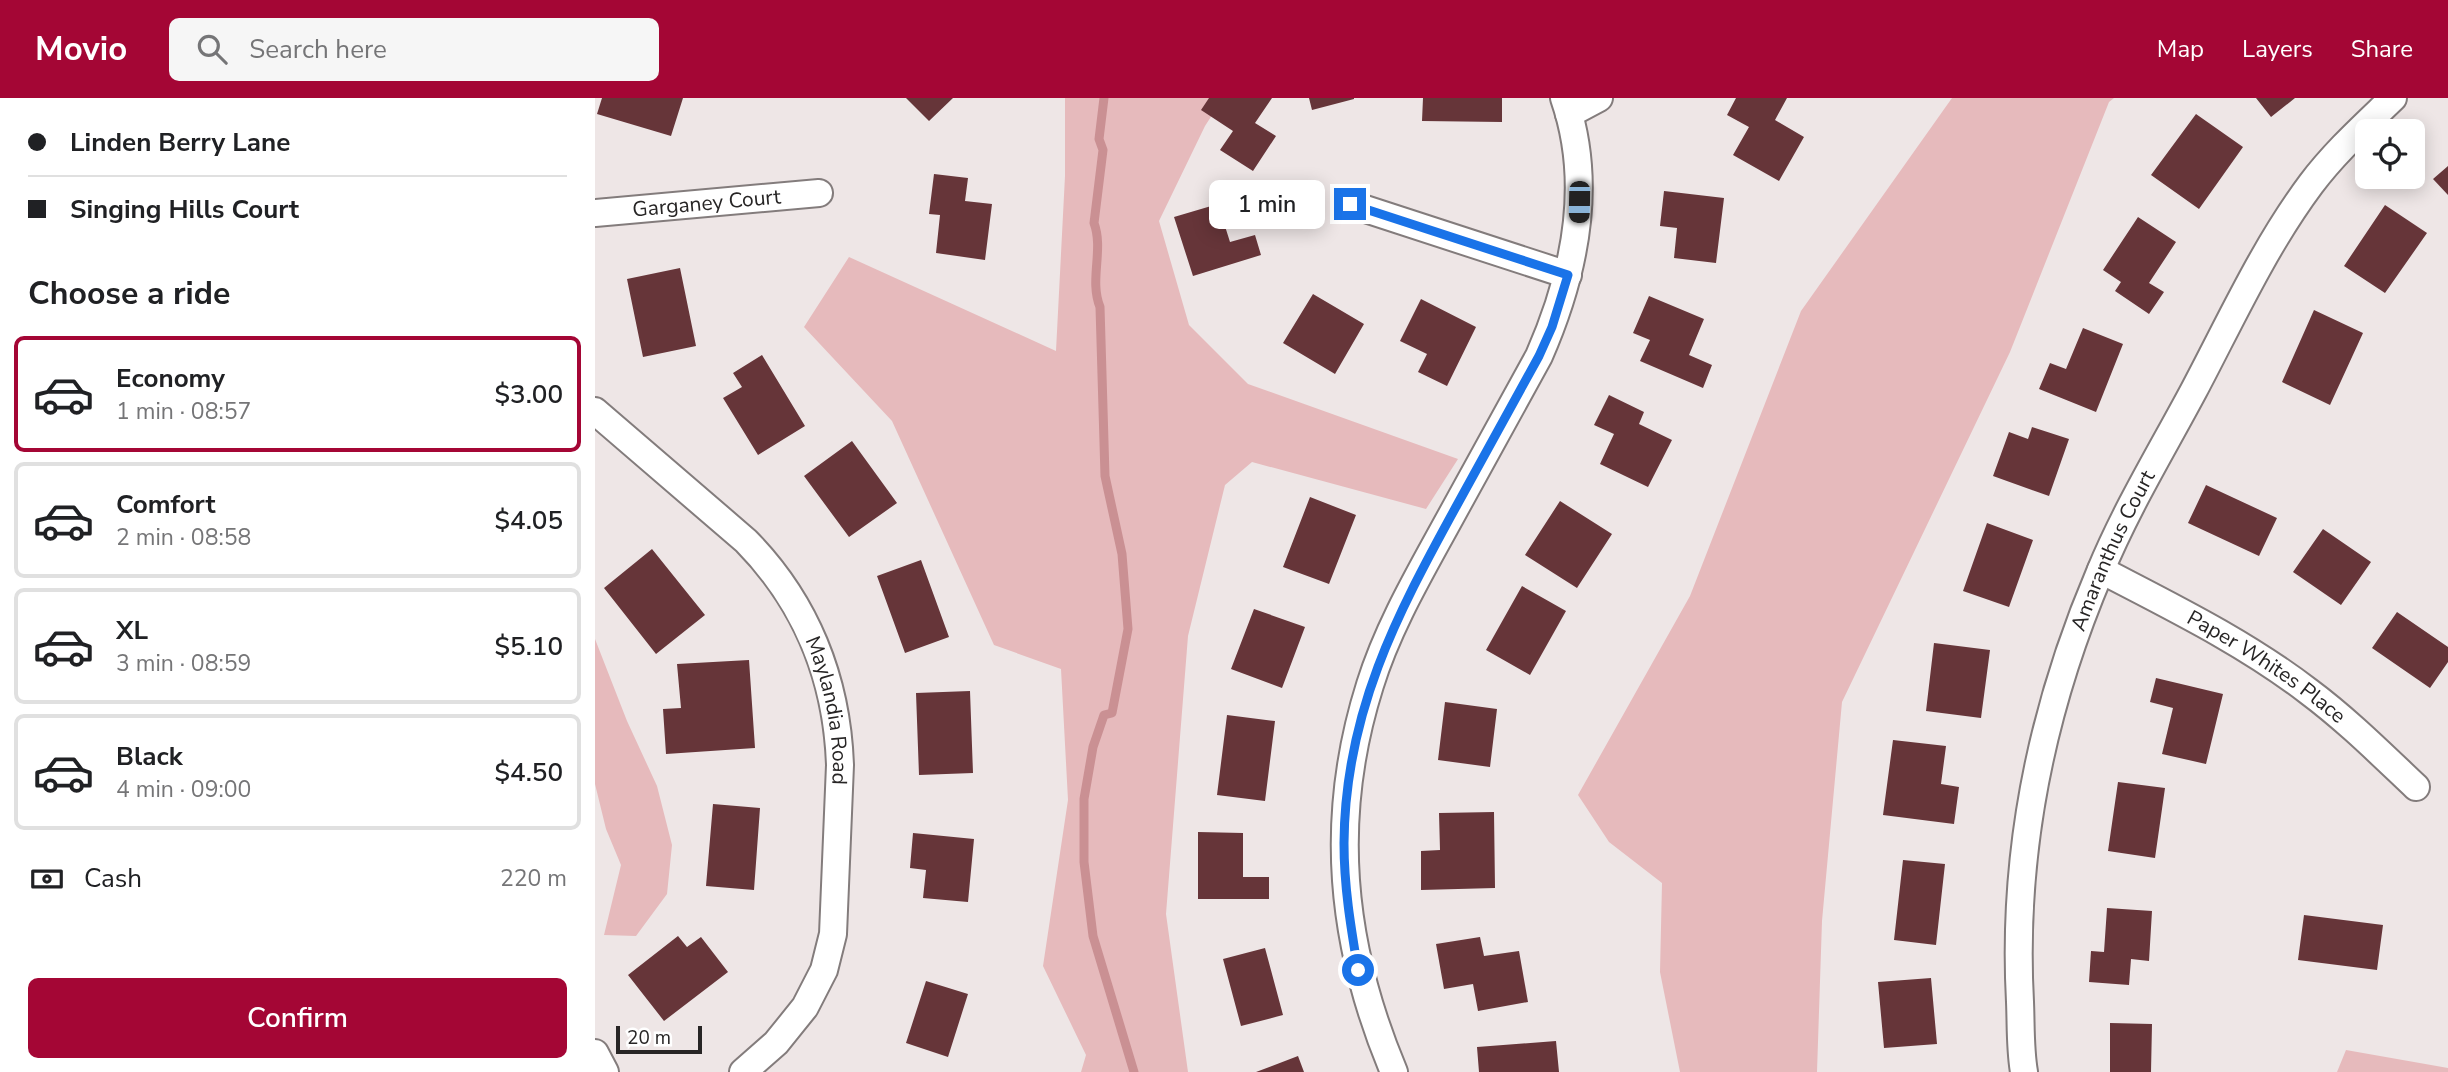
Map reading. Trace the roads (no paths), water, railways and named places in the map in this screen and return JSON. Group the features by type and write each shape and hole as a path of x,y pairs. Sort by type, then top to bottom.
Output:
{"street":[{"path":"1394,1072 1377,1032 1358,970 1347,905 1344,841 1348,789 1362,713 1393,627 1552,327 1568,275 1578,225 1579,180 1566,106 1599,98"},
{"name":"Amaranthus Court","path":"2024,1072 2017,950 2021,872 2034,782 2053,702 2074,635 2122,524 2276,235 2311,184 2341,148 2393,98"},
{"name":"Garganey Court","path":"595,213 819,193"},
{"path":"1350,204 1568,275"},
{"name":"Maylandia Road","path":"595,411 763,558 805,619 831,690 839,740 833,934 824,970 805,1007 776,1043 743,1072"},
{"name":"Paper Whites Place","path":"2101,570 2227,635 2259,656 2334,711 2416,787"},
{"path":"595,1053 605,1072"}],"waterway":[{"path":"1104,98 1099,139 1103,150 1094,223 1098,244 1096,286 1100,307 1105,476 1122,554 1128,629 1112,713 1104,715 1093,747 1084,799 1084,862 1093,936 1134,1072"}]}
